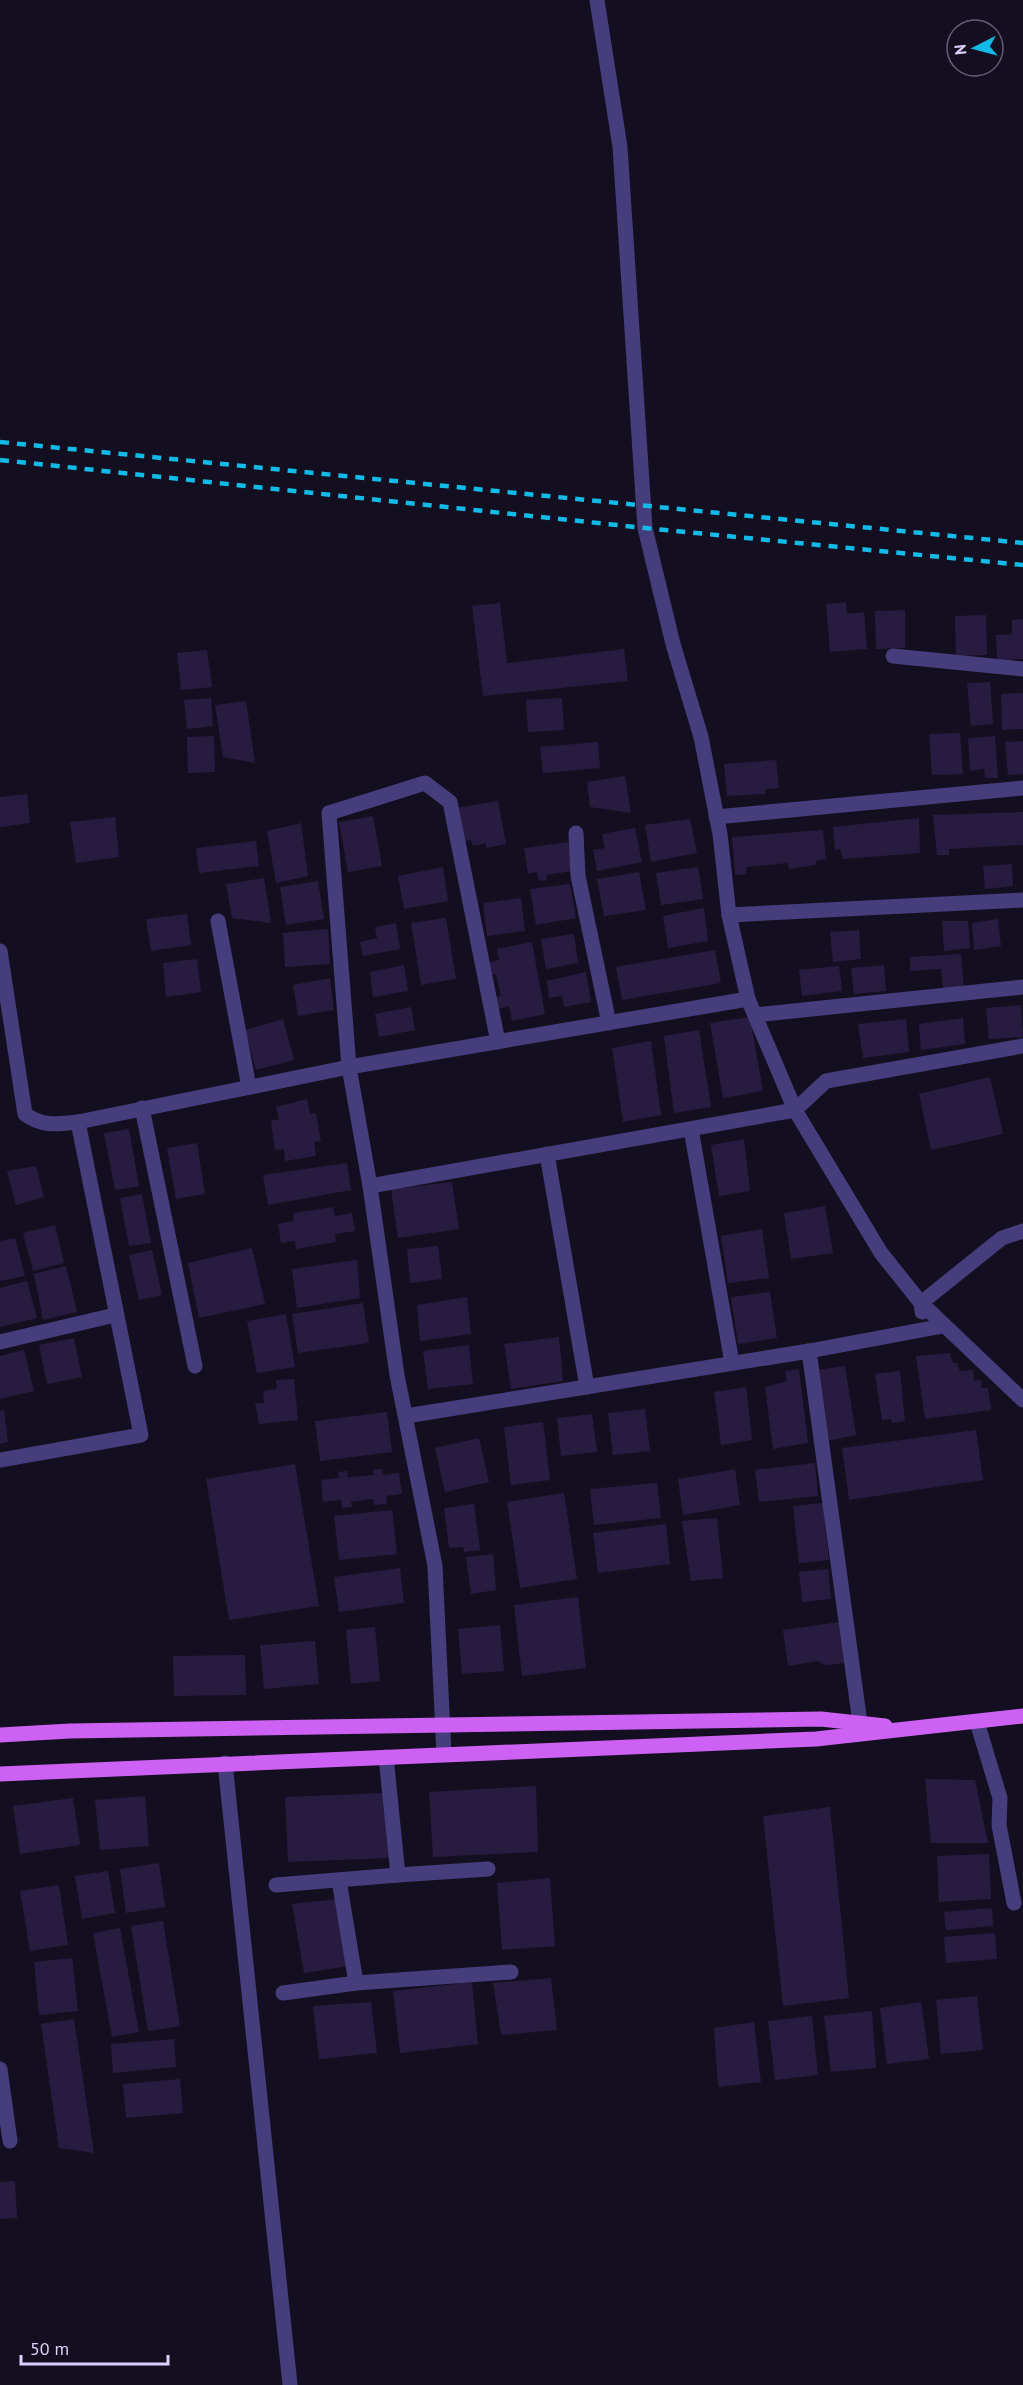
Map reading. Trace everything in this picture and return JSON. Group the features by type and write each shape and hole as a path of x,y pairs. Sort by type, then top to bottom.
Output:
{"main road":[{"path":"0,1774 816,1740 1023,1716"},
{"path":"0,1735 70,1731 821,1719 915,1730"}],"street":[{"path":"597,0 620,147 645,528 673,644 701,736 716,817 729,915 748,999 795,1110 880,1253 943,1326 1023,1400"},
{"path":"893,656 1023,669"},
{"path":"444,1755 435,1566 405,1416 370,1186 349,1067 329,813 425,783 450,802 498,1042"},
{"path":"716,817 1023,788"},
{"path":"576,832 578,876 609,1023"},
{"path":"729,915 1023,900"},
{"path":"218,921 249,1087"},
{"path":"0,951 25,1114 35,1122 49,1124 78,1122 349,1067 748,999"},
{"path":"754,1015 1023,987"},
{"path":"370,1186 795,1110 825,1081 1023,1046"},
{"path":"142,1108 195,1366"},
{"path":"0,1460 141,1435 78,1122"},
{"path":"691,1129 732,1363"},
{"path":"547,1154 587,1387"},
{"path":"921,1303 1002,1238 1023,1231"},
{"path":"921,1303 924,1329"},
{"path":"0,1342 116,1315"},
{"path":"405,1416 809,1351 943,1326"},
{"path":"809,1351 860,1724"},
{"path":"977,1722 1000,1798 999,1825 1014,1903"},
{"path":"386,1757 398,1875"},
{"path":"225,1763 290,2385"},
{"path":"276,1885 488,1869"},
{"path":"339,1880 356,1983"},
{"path":"283,1993 356,1983 511,1972"},
{"path":"0,2069 10,2141"}],"building":[{"path":"846,602 847,614 864,612 867,649 830,652 826,604"},
{"path":"500,603 507,663 624,649 628,681 483,696 472,606"},
{"path":"905,610 905,648 876,649 875,611"},
{"path":"986,615 987,655 956,656 955,616"},
{"path":"1023,619 1023,659 997,660 996,635 1012,634 1012,620"},
{"path":"207,650 212,687 181,690 177,653"},
{"path":"990,682 993,724 971,726 967,683"},
{"path":"1023,693 1023,729 1002,730 1001,694"},
{"path":"211,698 213,726 187,729 184,700"},
{"path":"562,698 564,730 528,732 526,700"},
{"path":"246,701 255,763 223,757 215,705"},
{"path":"960,733 963,774 932,775 929,734"},
{"path":"214,736 215,772 188,773 187,737"},
{"path":"995,736 998,778 985,778 984,769 970,771 968,738"},
{"path":"1023,741 1023,774 1008,775 1005,742"},
{"path":"598,742 600,768 543,773 540,747"},
{"path":"776,760 779,788 765,789 765,794 727,796 724,764"},
{"path":"625,776 631,813 590,807 587,782"},
{"path":"27,794 30,823 0,827 0,797"},
{"path":"498,801 506,844 486,848 486,843 473,846 471,840 463,841 457,808"},
{"path":"1023,812 1023,845 949,849 949,855 937,855 933,815"},
{"path":"373,816 382,866 348,872 339,822"},
{"path":"115,817 119,857 76,863 70,822"},
{"path":"919,818 920,853 843,859 840,849 835,850 833,827"},
{"path":"690,819 697,853 651,862 645,825"},
{"path":"301,823 308,876 276,883 267,831"},
{"path":"635,828 642,862 597,871 593,850 605,848 602,834"},
{"path":"823,830 826,859 816,861 816,865 789,869 788,863 747,867 746,874 735,875 732,837"},
{"path":"256,841 259,866 199,873 196,848"},
{"path":"569,842 572,871 546,875 547,880 539,881 537,872 528,874 524,848"},
{"path":"1012,864 1013,886 985,889 983,866"},
{"path":"443,867 448,901 404,909 398,876"},
{"path":"698,867 703,899 661,905 656,873"},
{"path":"639,872 646,910 604,916 597,879"},
{"path":"264,878 271,923 232,918 226,884"},
{"path":"318,881 324,919 286,925 280,887"},
{"path":"570,884 576,918 536,925 530,889"},
{"path":"521,898 525,931 487,936 483,903"},
{"path":"704,908 708,941 668,948 663,916"},
{"path":"187,914 191,945 151,951 146,919"},
{"path":"446,918 456,979 421,985 411,923"},
{"path":"998,919 1001,946 974,950 972,923"},
{"path":"942,921 968,921 970,948 944,951"},
{"path":"396,923 400,949 363,956 360,942 377,938 375,927"},
{"path":"328,929 330,964 285,967 283,933"},
{"path":"859,930 861,959 833,962 830,932"},
{"path":"574,934 578,963 546,969 541,939"},
{"path":"532,942 545,1014 512,1021 509,1006 497,1009 495,997 501,996 496,974 489,975 487,963 499,960 497,949"},
{"path":"715,950 721,983 622,1000 616,967"},
{"path":"961,954 964,989 943,991 941,969 910,971 910,957"},
{"path":"197,959 201,992 166,997 163,963"},
{"path":"404,965 408,991 373,997 370,972"},
{"path":"884,965 886,991 854,994 851,968"},
{"path":"839,966 842,991 802,996 799,970"},
{"path":"586,972 591,1002 564,1007 562,996 549,998 547,981"},
{"path":"330,978 334,1010 298,1016 293,985"},
{"path":"1021,1005 1023,1037 989,1039 986,1008"},
{"path":"411,1007 415,1030 379,1037 375,1014"},
{"path":"750,1017 763,1091 723,1098 710,1023"},
{"path":"963,1018 965,1044 921,1050 919,1024"},
{"path":"283,1019 294,1060 256,1070 245,1030"},
{"path":"906,1019 909,1052 863,1058 858,1024"},
{"path":"699,1030 711,1107 674,1113 664,1036"},
{"path":"651,1041 661,1115 623,1122 612,1048"},
{"path":"990,1077 1003,1134 931,1150 919,1094"},
{"path":"307,1099 310,1114 316,1113 321,1141 314,1142 316,1156 285,1161 284,1149 275,1150 271,1121 279,1119 276,1107"},
{"path":"129,1129 139,1186 115,1190 104,1133"},
{"path":"744,1139 750,1191 719,1196 711,1145"},
{"path":"197,1143 205,1194 176,1199 167,1148"},
{"path":"347,1163 351,1190 268,1205 263,1175"},
{"path":"36,1166 44,1197 16,1205 7,1171"},
{"path":"452,1182 459,1229 398,1238 391,1189"},
{"path":"142,1194 151,1243 129,1246 120,1198"},
{"path":"825,1206 833,1253 791,1259 784,1213"},
{"path":"333,1207 335,1216 352,1213 355,1231 335,1234 336,1242 296,1249 295,1241 281,1243 278,1224 294,1221 293,1213"},
{"path":"55,1225 64,1263 33,1271 23,1233"},
{"path":"762,1229 769,1278 728,1283 721,1236"},
{"path":"15,1238 25,1276 0,1281 0,1241"},
{"path":"438,1246 442,1279 410,1283 407,1249"},
{"path":"252,1248 265,1304 199,1318 188,1263"},
{"path":"152,1250 162,1295 139,1300 129,1255"},
{"path":"357,1260 360,1298 297,1308 292,1269"},
{"path":"66,1266 77,1312 43,1320 34,1274"},
{"path":"27,1281 37,1318 0,1327 0,1288"},
{"path":"770,1292 777,1338 738,1344 731,1297"},
{"path":"467,1297 471,1334 420,1341 417,1305"},
{"path":"363,1303 369,1343 298,1353 292,1314"},
{"path":"286,1314 295,1367 257,1373 247,1321"},
{"path":"559,1337 563,1381 511,1389 504,1344"},
{"path":"74,1338 82,1377 47,1384 39,1345"},
{"path":"469,1345 473,1384 428,1389 423,1351"},
{"path":"24,1350 34,1391 0,1399 0,1356"},
{"path":"950,1353 953,1363 957,1363 960,1371 973,1370 974,1381 981,1380 981,1388 988,1388 991,1410 925,1419 916,1356"},
{"path":"845,1366 856,1435 826,1441 816,1370"},
{"path":"799,1369 808,1443 773,1449 765,1387 787,1381 785,1371"},
{"path":"900,1371 905,1421 892,1423 891,1419 882,1420 875,1374"},
{"path":"294,1379 298,1420 259,1424 255,1403 264,1403 263,1391 277,1389 276,1380"},
{"path":"746,1387 752,1440 721,1445 714,1392"},
{"path":"645,1409 650,1451 613,1455 608,1413"},
{"path":"4,1410 8,1442 0,1444 0,1411"},
{"path":"387,1412 392,1452 320,1461 315,1421"},
{"path":"592,1414 597,1452 561,1456 557,1418"},
{"path":"543,1422 550,1480 511,1485 504,1427"},
{"path":"976,1430 983,1480 849,1500 842,1448"},
{"path":"479,1438 489,1482 445,1492 435,1448"},
{"path":"815,1463 818,1496 759,1502 755,1470"},
{"path":"295,1464 319,1606 229,1620 206,1479"},
{"path":"382,1469 383,1475 399,1473 402,1494 386,1496 387,1504 374,1505 373,1499 351,1502 352,1507 342,1508 341,1500 323,1502 321,1480 339,1478 338,1472 347,1471 348,1477 373,1475 373,1470"},
{"path":"735,1469 740,1505 683,1515 678,1479"},
{"path":"657,1483 661,1518 594,1525 590,1489"},
{"path":"564,1493 577,1579 520,1588 507,1502"},
{"path":"823,1503 829,1560 799,1563 793,1506"},
{"path":"474,1504 480,1550 464,1552 463,1547 449,1548 444,1508"},
{"path":"392,1510 397,1554 339,1560 334,1516"},
{"path":"717,1518 723,1578 691,1581 682,1521"},
{"path":"666,1524 670,1564 598,1573 593,1533"},
{"path":"493,1554 496,1590 471,1594 466,1557"},
{"path":"400,1568 404,1603 339,1612 334,1577"},
{"path":"828,1569 831,1599 802,1602 799,1572"},
{"path":"578,1597 586,1668 522,1676 514,1605"},
{"path":"840,1622 845,1663 825,1665 818,1661 788,1666 783,1630"},
{"path":"500,1625 504,1671 462,1674 458,1629"},
{"path":"375,1627 380,1681 351,1684 346,1630"},
{"path":"315,1641 319,1684 264,1689 260,1645"},
{"path":"245,1655 246,1695 174,1696 173,1656"},
{"path":"925,1779 975,1780 988,1843 931,1843"},
{"path":"536,1786 538,1852 433,1857 429,1792"},
{"path":"385,1793 391,1858 288,1862 285,1797"},
{"path":"145,1796 149,1846 100,1850 95,1800"},
{"path":"73,1798 80,1845 20,1854 13,1806"},
{"path":"830,1807 849,1998 783,2006 763,1816"},
{"path":"989,1854 991,1899 939,1902 937,1856"},
{"path":"159,1863 165,1907 126,1913 120,1869"},
{"path":"108,1871 115,1913 82,1919 75,1876"},
{"path":"550,1878 555,1946 502,1950 497,1883"},
{"path":"59,1885 68,1945 30,1951 20,1891"},
{"path":"337,1899 349,1966 304,1973 292,1904"},
{"path":"992,1908 993,1926 946,1930 944,1912"},
{"path":"163,1921 180,2026 148,2031 131,1926"},
{"path":"120,1928 139,2032 112,2037 93,1933"},
{"path":"995,1933 997,1959 946,1963 944,1937"},
{"path":"72,1958 78,2011 39,2015 34,1962"},
{"path":"551,1978 557,2030 501,2035 493,1983"},
{"path":"472,1982 478,2044 400,2053 393,1991"},
{"path":"977,1996 983,2050 941,2054 936,2000"},
{"path":"371,2002 377,2053 319,2059 313,2006"},
{"path":"921,2002 929,2059 887,2064 880,2008"},
{"path":"872,2011 876,2068 831,2072 824,2016"},
{"path":"812,2016 818,2075 775,2080 768,2021"},
{"path":"74,2019 94,2153 59,2148 41,2024"},
{"path":"754,2022 761,2082 718,2087 714,2028"},
{"path":"174,2039 176,2067 113,2073 111,2044"},
{"path":"180,2079 183,2113 126,2118 123,2084"},
{"path":"15,2181 17,2218 0,2219 0,2182"}],"railway":[{"path":"0,442 1023,543"},
{"path":"0,460 1023,565"}]}
